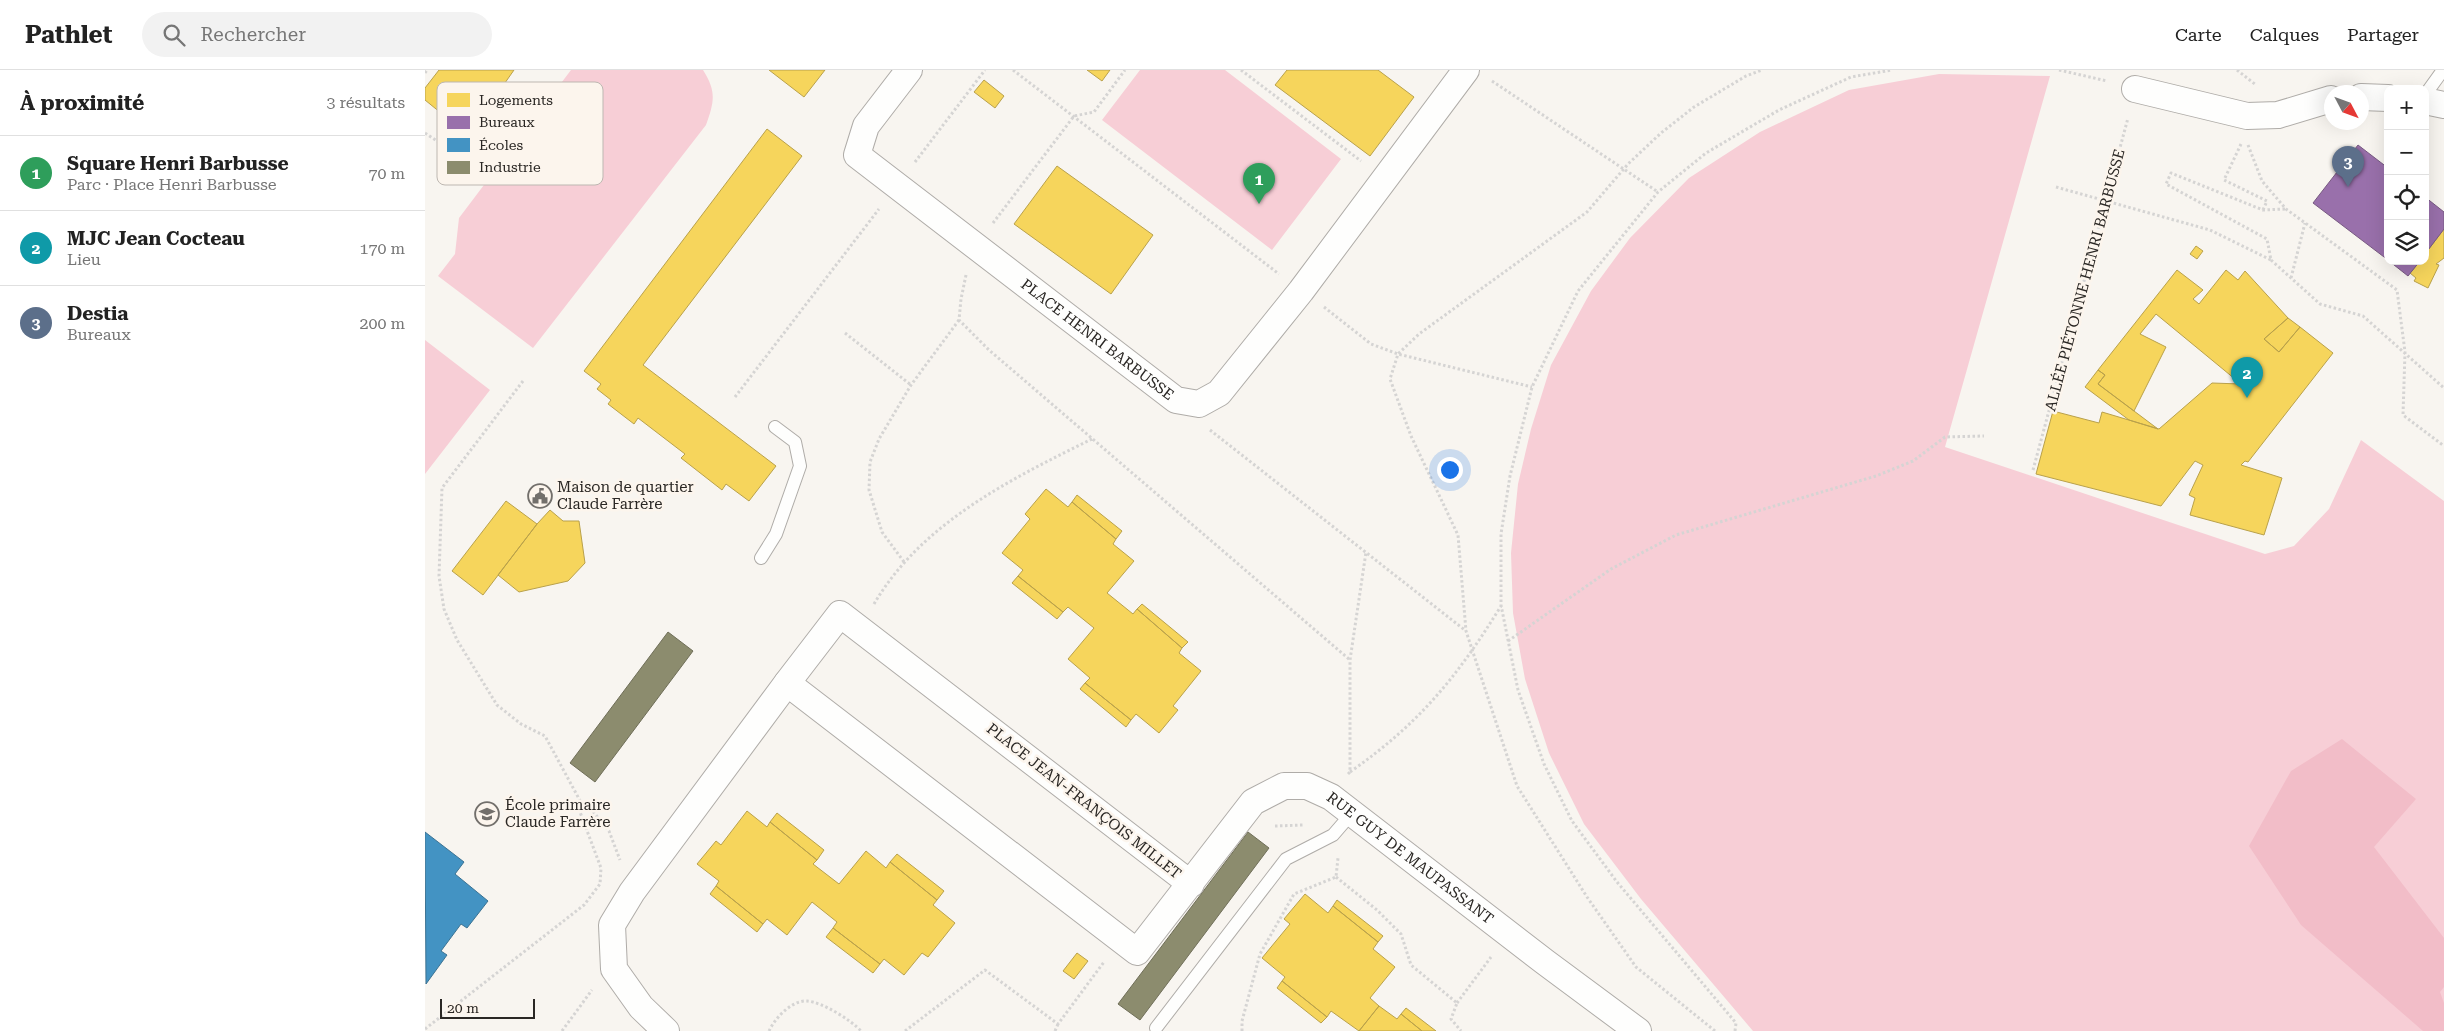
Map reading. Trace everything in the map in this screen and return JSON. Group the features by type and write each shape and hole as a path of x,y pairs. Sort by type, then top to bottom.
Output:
{"street":[{"name":"PLACE HENRI BARBUSSE","path":"909,70 866,126 857,155 1176,400 1199,404 1219,393 1301,291 1385,180 1475,73"},
{"path":"2135,89 2247,116 2278,115 2324,101"},
{"path":"2369,97 2384,98"},
{"path":"2429,102 2444,105"},
{"name":"PLACE JEAN-FRANÇOIS MILLET","path":"614,968 612,925 632,892 787,683 840,614 1191,884 1137,952 787,683"},
{"name":"RUE GUY DE MAUPASSANT","path":"1191,884 1253,802 1284,786 1307,786 1331,797 1508,934 1639,1031"},
{"path":"614,968 641,1007 666,1031"}],"lane":[{"path":"2429,89 2443,70"},
{"path":"761,558 776,534 800,466 795,442 775,427"},
{"path":"1156,1028 1287,860 1333,835 1352,813"}],"path":[{"path":"735,397 985,70"},
{"path":"1013,70 1368,342 1398,354 1532,387"},
{"path":"1241,70 1385,180"},
{"path":"1715,1031 1636,967 1587,897 1517,786 1466,631 1458,535 1411,436 1390,379 1398,354 1419,334 1587,212 1623,169 1661,133 1694,107 1746,76 1761,70"},
{"path":"1735,1031 1736,1023 1617,882 1572,821 1538,746 1518,690 1501,605 1502,524 1509,476 1532,387 1578,291 1658,192 1706,153 1779,110 1851,78 1892,70"},
{"path":"2059,70 2135,89"},
{"path":"1475,73 1658,192"},
{"name":"ALLÉE PIÉTONNE HENRI BARBUSSE","path":"2033,470 2107,201 2135,89"},
{"path":"425,133 437,141"},
{"path":"2263,210 2267,201 2224,180 2244,136 2262,181 2286,209 2397,290 2405,352 2403,415 2444,446"},
{"path":"2271,260 2267,239 2166,184 2171,173 2263,210 2286,209"},
{"path":"2056,187 2211,230 2271,260 2320,304 2363,316 2444,388"},
{"path":"2291,278 2305,223"},
{"path":"904,562 882,532 869,490 870,462 879,439 911,385 959,320"},
{"path":"845,333 911,385"},
{"path":"523,382 442,488 439,576 444,610 457,640 497,705 521,724 545,736 584,808"},
{"path":"1176,400 1222,441 1466,631"},
{"path":"1507,641 1611,570 1676,535 1875,476 1913,461 1945,436 1983,436"},
{"path":"859,629 880,594 904,562 958,514 1027,471 1094,438"},
{"path":"1350,772 1349,660 1365,552"},
{"path":"1331,797 1350,772 1379,752 1411,725 1449,684 1473,651 1501,605"},
{"path":"425,1029 584,905 600,884 601,868 580,812 584,808 590,808 609,831 620,858 622,881 632,892"},
{"path":"1335,877 1377,910 1401,934 1411,965 1457,1002"},
{"path":"1461,1031 1451,1019 1457,1002 1508,934"},
{"path":"1055,1031 1058,1024 1121,940"},
{"path":"562,1031 597,983 614,968"},
{"path":"905,1031 985,970 1058,1024"},
{"path":"769,1031 773,1023 791,1006 806,1001 819,1004 853,1023 861,1031"}],"shaded area":[{"path":"571,70 703,70 711,85 713,97 706,125 533,348 438,276 455,254 459,218 484,185 603,185 603,82 562,82"},
{"path":"1140,70 1225,70 1341,159 1272,250 1102,120"},
{"path":"1939,74 2050,76 1945,447 2265,554 2294,546 2329,509 2361,440 2444,501 2444,1031 1753,1031 1641,899 1584,824 1549,753 1525,679 1513,613 1511,553 1518,484 1531,429 1551,365 1591,291 1630,238 1689,178 1760,132 1849,90"},
{"path":"425,340 490,390 425,474"},
{"path":"2342,739 2416,799 2374,847 2444,938 2444,987 2440,992 2444,1003 2444,1031 2423,1031 2301,925 2249,846 2291,771"}],"building: Logements":[{"path":"439,70 514,70 506,82 437,82 437,110 425,100 425,88"},
{"path":"769,70 825,70 804,97"},
{"path":"1087,70 1110,70 1102,81"},
{"path":"1287,70 1378,70 1414,97 1370,156 1275,85"},
{"path":"984,80 1004,96 995,108 974,92"},
{"path":"767,129 802,156 643,365 776,466 749,501 726,484 722,490 681,458 685,454 638,418 634,424 608,404 611,400 597,389 601,384 584,371"},
{"path":"1057,166 1153,235 1111,294 1014,224"},
{"path":"2444,229 2444,258 2436,264 2439,265 2428,288 2414,281 2416,278 2410,273 2417,265 2429,265 2429,249"},
{"path":"2196,246 2203,251 2197,259 2190,254"},
{"path":"2177,270 2203,290 2193,299 2199,304 2226,270 2238,280 2245,271 2288,318 2264,339 2279,352 2300,327 2333,353 2248,462 2245,461 2241,465 2282,478 2264,535 2190,515 2195,498 2189,495 2203,465 2195,461 2161,506 2036,474 2053,411 2099,423 2102,412 2159,429 2212,383 2241,384 2156,314 2140,334 2166,347 2134,411 2098,384 2105,375 2098,370"},
{"path":"2288,318 2300,327 2279,352 2264,339"},
{"path":"2098,370 2105,375 2098,384 2158,429 2129,420 2085,387"},
{"path":"1046,489 1068,507 1072,502 1116,539 1113,544 1134,561 1107,593 1133,614 1137,609 1182,648 1179,653 1201,671 1173,706 1178,710 1159,733 1136,714 1131,720 1085,683 1090,678 1068,659 1094,628 1068,607 1063,612 1018,576 1023,570 1002,553 1030,519 1025,514"},
{"path":"1077,495 1122,531 1116,539 1072,502"},
{"path":"506,501 537,524 483,595 452,571"},
{"path":"550,510 563,521 579,521 585,563 568,581 519,592 498,575"},
{"path":"1018,576 1063,612 1057,619 1012,583"},
{"path":"1142,604 1188,642 1182,648 1137,609"},
{"path":"1085,683 1131,720 1126,727 1080,689"},
{"path":"747,811 767,827 770,822 817,860 813,864 839,884 866,851 886,868 890,862 937,900 933,905 955,923 928,957 922,953 904,975 884,959 880,964 833,928 837,922 812,902 787,935 767,919 763,924 716,886 719,881 697,864 716,841 721,845"},
{"path":"777,813 824,850 817,860 770,822"},
{"path":"897,854 944,891 937,900 890,862"},
{"path":"716,886 763,924 757,932 710,894"},
{"path":"1305,894 1328,913 1333,906 1378,942 1373,949 1395,967 1370,998 1379,1006 1359,1031 1331,1011 1327,1017 1282,981 1285,977 1262,958 1290,924 1284,919"},
{"path":"1337,900 1383,936 1378,942 1333,906"},
{"path":"833,928 880,964 873,973 826,937"},
{"path":"1077,953 1088,961 1074,979 1063,971"},
{"path":"1282,981 1327,1017 1321,1023 1277,988"},
{"path":"1379,1006 1397,1019 1401,1014 1422,1031 1359,1031"},
{"path":"1406,1008 1436,1031 1422,1031 1401,1014"}],"building: Bureaux":[{"path":"2358,145 2384,165 2384,257 2313,203"},
{"path":"2429,200 2444,212 2444,229 2429,249"},
{"path":"2394,265 2417,265 2408,276"}],"building: Écoles":[{"path":"425,832 464,862 455,874 488,901 467,928 461,924 441,951 447,955 426,984"}],"building: Industrie":[{"path":"668,632 693,651 595,782 570,763"},
{"path":"1248,832 1269,848 1140,1020 1118,1004"}],"place":[{"name":"Destia","path":"2348,187"},
{"name":"Square Henri Barbusse","path":"1259,204"},
{"name":"MJC Jean Cocteau","path":"2247,398"},
{"name":"Maison de quartier Claude Farrère","path":"540,496"},
{"name":"École primaire Claude Farrère","path":"487,814"}]}
